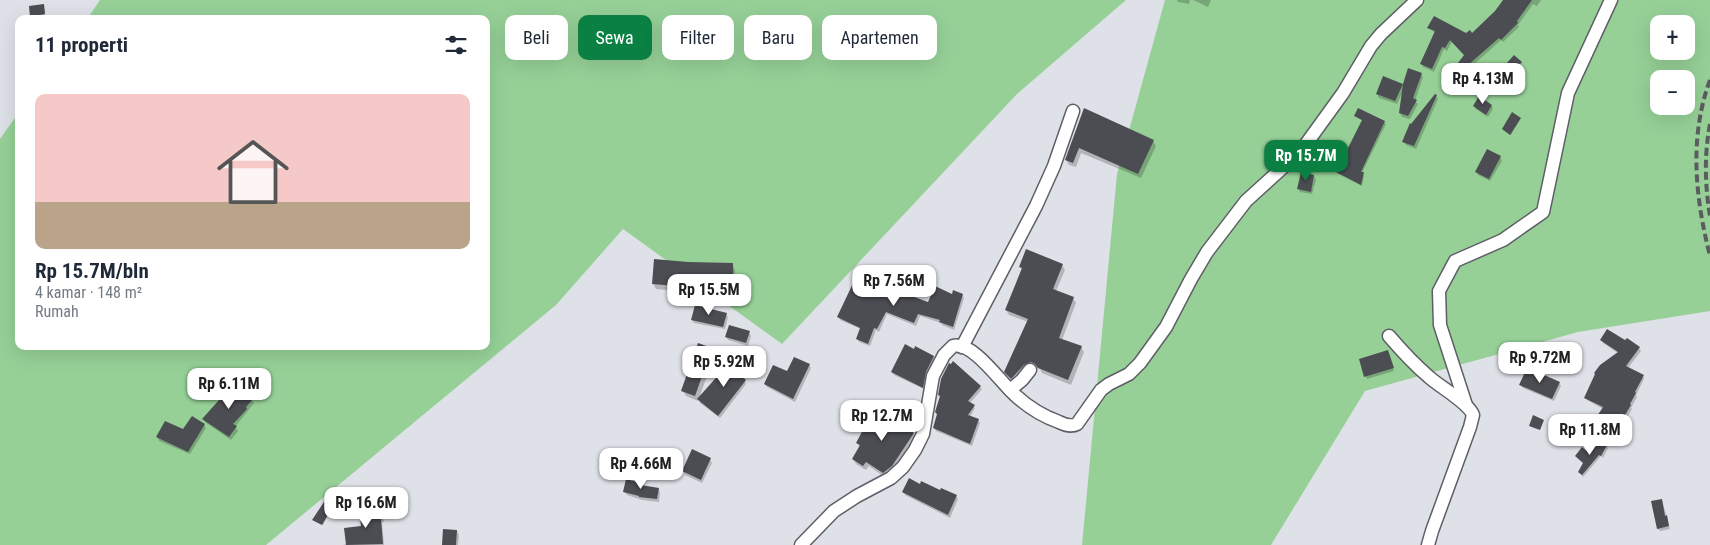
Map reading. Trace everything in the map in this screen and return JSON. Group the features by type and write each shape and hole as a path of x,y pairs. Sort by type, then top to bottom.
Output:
{"street":[{"path":"801,545 834,511 891,478 903,467 923,434 930,387 936,369 950,348 962,347 977,356 989,366 1010,390 1030,407 1045,416 1065,424 1074,425 1080,421 1102,390 1132,372 1166,327 1207,252 1246,201 1301,151 1343,93 1371,46 1417,0"},
{"path":"1466,405 1440,325 1439,291 1455,261 1503,240 1543,212 1568,93 1611,0"},
{"path":"962,347 1036,206 1054,166 1073,111"},
{"path":"1389,336 1429,377 1472,411 1473,419 1428,545"},
{"path":"1010,390 1030,370"}],"green space":[{"path":"100,0 1126,0 1017,94 782,344 623,229 556,305 266,545 0,545 0,139 15,118 15,350 490,350 490,15 90,15"},
{"path":"1165,0 1710,0 1710,311 1578,332 1365,391 1271,545 1082,545 1117,174"}],"building":[{"path":"1503,0 1532,0 1517,21 1518,23 1501,40 1499,38 1468,65 1471,68 1465,76 1460,73 1450,82 1446,79 1464,55 1450,40 1445,48 1442,47 1432,69 1420,64 1435,31 1427,28 1434,16 1466,33 1470,30 1472,33 1495,11"},
{"path":"44,4 45,14 30,15 29,6"},
{"path":"1514,55 1522,62 1513,72 1505,65"},
{"path":"1408,68 1422,73 1413,98 1417,100 1408,116 1399,113 1403,84"},
{"path":"1383,76 1403,84 1395,101 1376,94"},
{"path":"1435,94 1437,95 1414,146 1402,142 1410,123"},
{"path":"1479,96 1492,105 1486,115 1473,106"},
{"path":"1084,108 1154,140 1138,174 1079,148 1073,163 1065,160"},
{"path":"1358,108 1385,121 1361,172 1364,172 1361,185 1336,172 1362,120 1354,116"},
{"path":"1512,112 1521,118 1510,135 1502,129"},
{"path":"1487,149 1501,156 1489,179 1475,172"},
{"path":"1301,172 1314,175 1311,192 1297,189"},
{"path":"1026,249 1063,264 1053,289 1074,297 1059,338 1082,346 1068,380 1038,368 1031,362 1024,365 1011,379 1004,372 1028,319 1005,310 1022,268 1019,267"},
{"path":"654,259 733,263 733,286 689,285 689,287 652,284"},
{"path":"856,277 875,286 876,283 928,302 935,286 952,294 953,290 963,294 953,327 939,322 940,320 918,314 914,323 886,312 877,329 874,328 868,344 856,339 860,328 837,317"},
{"path":"695,305 727,313 723,327 691,320"},
{"path":"729,325 750,331 746,343 725,337"},
{"path":"1607,329 1625,340 1627,338 1640,347 1626,366 1644,375 1631,405 1615,432 1594,421 1603,407 1584,398 1594,373 1600,365 1618,352 1600,340"},
{"path":"698,343 712,348 695,396 681,391"},
{"path":"905,344 914,349 915,346 934,356 926,372 923,388 891,372"},
{"path":"1388,350 1394,368 1364,377 1359,359"},
{"path":"741,357 750,361 742,377 746,380 718,416 697,399 723,370 731,377"},
{"path":"794,357 810,364 793,399 764,384 773,365 787,371"},
{"path":"953,361 981,386 968,401 975,405 968,415 979,419 970,444 933,428 940,396 938,395 941,379 949,363 951,364"},
{"path":"1526,370 1542,376 1542,374 1560,382 1552,399 1519,385"},
{"path":"246,383 253,389 248,395 253,399 246,407 247,409 233,424 237,426 229,437 202,419 228,390 233,396"},
{"path":"884,410 897,417 895,420 914,433 892,466 883,473 866,462 863,466 852,459 860,445 856,443 872,413 880,418"},
{"path":"1533,415 1544,420 1540,430 1529,426"},
{"path":"192,416 205,424 188,452 156,437 165,421 183,429"},
{"path":"1595,440 1607,445 1601,456 1599,455 1582,475 1578,472 1583,463 1575,456 1582,447 1589,453"},
{"path":"692,449 711,458 701,480 682,471"},
{"path":"909,478 920,484 921,481 940,490 941,488 957,495 948,515 902,492"},
{"path":"626,479 641,483 641,485 659,488 657,499 639,497 623,492"},
{"path":"328,496 336,501 322,525 312,520"},
{"path":"1662,499 1669,526 1657,529 1651,501"},
{"path":"382,508 383,544 346,545 344,528 361,526 359,510"},
{"path":"443,529 457,530 456,545 442,545"}],"railway":[{"path":"1710,80 1699,123 1696,167 1701,212 1710,256"},
{"path":"1710,124 1706,170 1710,216"}]}
